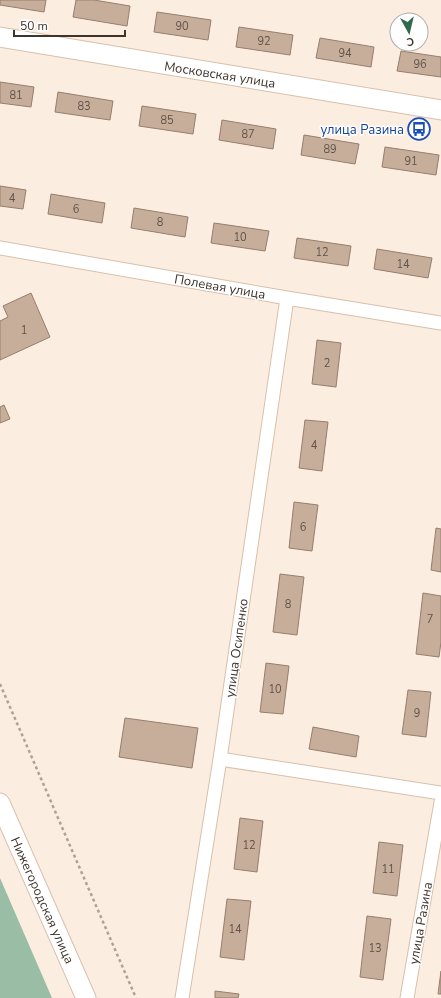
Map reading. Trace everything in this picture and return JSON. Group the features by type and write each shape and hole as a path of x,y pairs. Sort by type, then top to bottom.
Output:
{"street":[{"name":"Московская улица","path":"0,37 441,110"},
{"name":"Полевая улица","path":"0,248 441,323"},
{"name":"улица Осипенко","path":"182,998 220,759 287,298"},
{"path":"220,759 441,793"},
{"name":"улица Разина","path":"407,998 441,802"},
{"name":"Нижегородская улица","path":"0,803 86,998"}],"path":[{"path":"0,684 136,998"}],"green space":[{"path":"0,878 52,998 0,998"}],"building":[{"path":"0,0 46,0 44,12 0,5"},
{"path":"76,0 94,0 130,6 127,26 73,17"},
{"path":"157,12 211,20 208,40 154,32"},
{"path":"239,27 293,35 290,55 236,47"},
{"path":"320,38 374,47 371,67 316,58"},
{"path":"401,52 441,57 441,77 397,71"},
{"path":"0,82 34,87 31,107 0,103"},
{"path":"58,92 113,101 110,120 55,112"},
{"path":"142,106 196,114 193,134 139,126"},
{"path":"222,120 276,129 273,149 219,140"},
{"path":"304,135 359,144 355,164 301,155"},
{"path":"385,147 439,155 436,175 382,167"},
{"path":"0,186 26,190 23,209 0,206"},
{"path":"51,194 105,203 102,223 48,214"},
{"path":"134,208 188,217 185,237 131,228"},
{"path":"214,223 269,231 265,251 211,243"},
{"path":"297,238 351,246 348,266 294,258"},
{"path":"377,249 432,258 428,278 374,269"},
{"path":"31,293 50,337 0,360 0,321 8,317 3,306"},
{"path":"317,340 341,343 336,387 312,384"},
{"path":"4,405 10,419 0,423 0,407"},
{"path":"305,420 328,422 322,471 299,468"},
{"path":"294,502 318,505 312,551 289,548"},
{"path":"436,528 441,529 441,572 431,570"},
{"path":"280,574 304,577 297,635 273,632"},
{"path":"423,593 441,596 441,642 439,657 416,654"},
{"path":"266,663 289,666 283,714 260,712"},
{"path":"408,690 431,692 426,737 402,734"},
{"path":"125,718 198,728 192,768 119,757"},
{"path":"313,727 359,736 356,757 309,749"},
{"path":"240,818 263,821 257,872 234,869"},
{"path":"379,842 403,845 397,896 373,893"},
{"path":"227,899 251,901 244,960 220,957"},
{"path":"367,916 391,919 383,980 360,977"},
{"path":"441,971 441,994 438,994"},
{"path":"215,991 239,994 238,998 215,998"}],"place":[{"name":"улица Разина","path":"419,129"}]}
